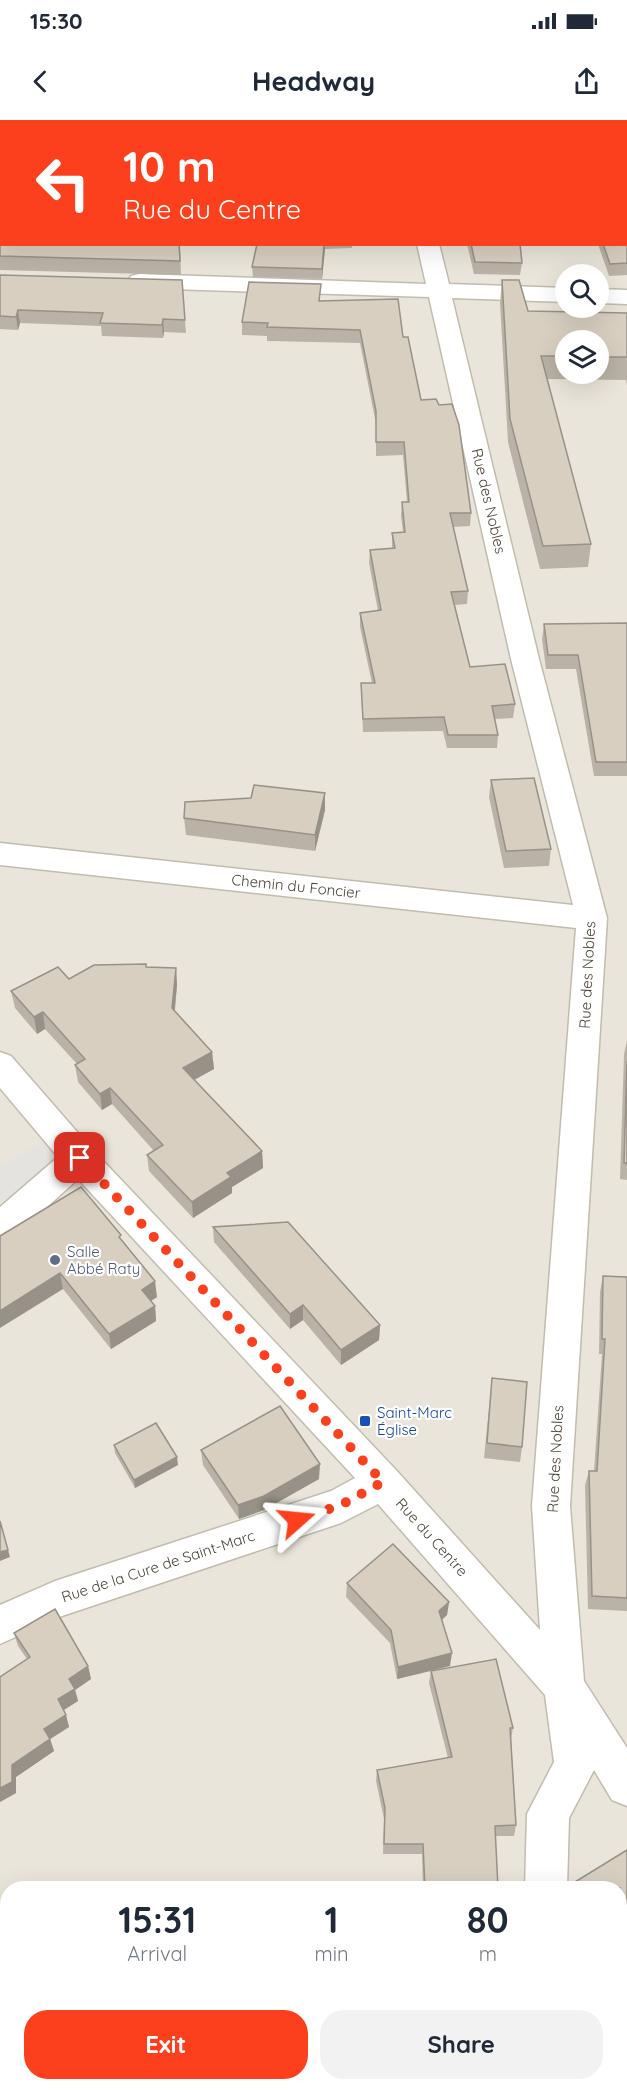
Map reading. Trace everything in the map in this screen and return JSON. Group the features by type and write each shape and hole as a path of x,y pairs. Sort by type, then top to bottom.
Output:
{"street":[{"name":"Rue des Nobles","path":"429,246 525,659 592,918 550,1506 564,1686 575,1765 548,1814 546,1881"},
{"path":"118,281 555,295"},
{"path":"609,296 627,297"},
{"name":"Chemin du Foncier","path":"0,854 592,918"},
{"name":"Rue du Centre","path":"0,1065 80,1158 383,1482 564,1686 627,1785"},
{"path":"0,1225 13,1217 80,1158"},
{"name":"Rue de la Cure de Saint-Marc","path":"0,1624 55,1600 341,1505 383,1482"}],"shaded area":[{"path":"0,246 627,246 627,1881 0,1881"},
{"path":"50,1138 64,1155 60,1167 0,1203 0,1166"}],"building":[{"path":"0,246 179,246 180,261 0,256"},
{"path":"257,246 324,246 322,269 252,267"},
{"path":"471,246 520,246 522,263 475,262"},
{"path":"604,246 627,246 627,263 610,264"},
{"path":"0,275 182,280 185,320 163,319 162,325 100,323 103,313 18,310 16,317 0,316"},
{"path":"502,280 519,280 528,311 555,312 555,318 609,318 609,313 627,313 627,357 609,357 609,330 555,330 555,356 541,356 591,544 543,546 510,419"},
{"path":"249,282 321,284 319,301 398,299 403,337 408,337 421,400 436,399 439,405 452,404 459,425 471,513 450,513 468,591 451,592 470,667 505,664 515,704 492,706 498,735 448,735 444,717 363,719 361,683 375,683 360,613 381,610 370,550 395,548 392,533 405,532 402,502 409,502 404,442 376,442 376,411 360,330 267,327 268,323 242,322"},
{"path":"627,623 627,762 596,762 578,655 548,655 544,624"},
{"path":"534,778 551,849 506,851 491,780"},
{"path":"254,785 325,793 315,835 184,818 185,802 251,798"},
{"path":"146,964 146,967 176,968 172,1008 212,1052 183,1068 262,1151 227,1173 231,1177 192,1202 147,1155 163,1145 110,1088 100,1094 75,1065 85,1059 43,1012 34,1017 11,991 58,967 69,979 94,965"},
{"path":"627,1061 627,1163 624,1163"},
{"path":"81,1187 155,1281 142,1290 155,1306 109,1334 60,1273 0,1311 0,1236"},
{"path":"288,1222 380,1325 341,1350 303,1305 290,1314 213,1227"},
{"path":"603,1276 627,1277 627,1598 592,1596 589,1471 597,1471 605,1339 602,1339"},
{"path":"492,1378 527,1382 522,1447 487,1443"},
{"path":"280,1406 320,1464 264,1496 238,1505 201,1450"},
{"path":"156,1423 177,1457 134,1480 114,1445"},
{"path":"0,1521 8,1550 0,1552"},
{"path":"393,1544 449,1602 439,1611 452,1653 398,1667 391,1630 347,1583"},
{"path":"55,1609 88,1666 69,1679 75,1689 58,1699 66,1715 44,1729 50,1739 12,1765 12,1782 0,1788 0,1677 30,1657 14,1633"},
{"path":"496,1659 513,1728 510,1728 516,1825 495,1826 498,1881 425,1881 423,1844 384,1844 385,1808 377,1770 452,1757 431,1671"},
{"path":"627,1850 627,1881 577,1881"}],"place":[{"name":"Salle Abbé Raty","path":"55,1260"},
{"name":"Saint-Marc Église","path":"365,1421"}],"route":[{"path":"80,1158 383,1482 341,1505 297,1520"}]}
